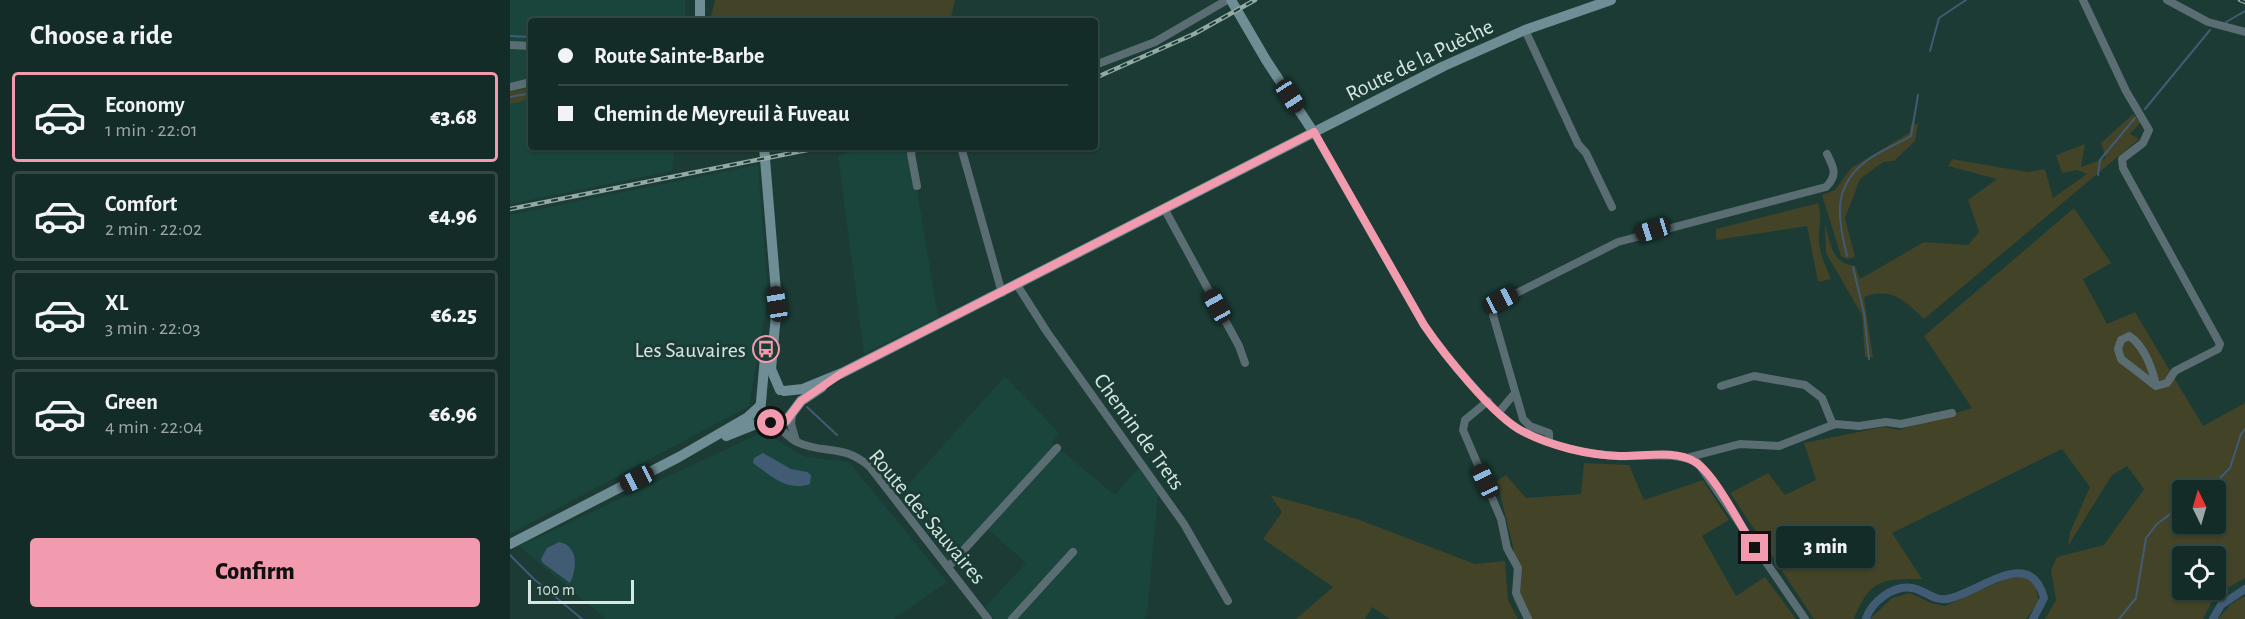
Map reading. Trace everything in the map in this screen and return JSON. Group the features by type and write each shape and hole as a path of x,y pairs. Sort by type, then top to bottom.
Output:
{"main road":[{"path":"700,0 702,18"},
{"path":"703,18 706,0"},
{"path":"1229,0 1314,132"},
{"name":"Route de la Puèche","path":"842,373 1444,66 1525,30 1598,2 1611,0"},
{"path":"764,150 777,313 771,369 782,391 793,402 792,414"},
{"path":"773,423 763,417 761,402 774,284"},
{"path":"679,457 761,402 770,391 803,389 842,373"},
{"path":"510,544 679,457 751,425 786,421 801,401 842,373"}],"street":[{"path":"1098,64 1155,42 1229,0"},
{"path":"2083,0 2126,92 2149,130 2143,143 2122,159 2123,168 2220,344 2218,349 2175,371 2167,383 2156,386"},
{"path":"2167,0 2208,22 2245,32"},
{"path":"1525,30 1578,144 1586,153 1612,207"},
{"path":"510,45 528,45"},
{"path":"510,87 528,83"},
{"path":"1314,132 1424,325 1488,401 1523,432 1591,454 1686,458 1740,444 1779,446 1833,425 1859,426 1886,422 1900,424 1952,412"},
{"path":"912,150 917,186"},
{"path":"962,150 1002,293"},
{"path":"1549,441 1549,433 1525,422 1493,315 1497,303 1618,242 1826,187 1835,172 1827,154"},
{"path":"1165,210 1239,346 1245,363"},
{"name":"Chemin de Trets","path":"1017,285 1052,339 1184,524 1228,601"},
{"path":"2129,336 2135,340 2152,370 2156,386 2121,359 2118,349 2121,340 2129,336"},
{"path":"1721,386 1754,376 1805,385 1822,398 1833,425"},
{"path":"1499,412 1515,393"},
{"path":"1488,401 1465,420 1463,430 1501,519 1507,548 1518,568 1516,593 1528,619"},
{"path":"792,414 791,424 796,441"},
{"name":"Route des Sauvaires","path":"773,423 796,441 839,449 860,459 949,567 988,619"},
{"path":"949,567 1057,448"},
{"path":"1686,458 1698,463 1713,481 1755,548 1805,619"},
{"path":"1012,619 1073,552"}],"shaded area":[{"path":"510,0 685,0 685,18 528,18 528,150 675,150 672,171 510,204"},
{"path":"715,0 955,0 951,18 711,18"},
{"path":"528,88 528,100 510,104 510,92"},
{"path":"2133,114 2141,122 2130,134 2139,139 1924,319 1897,297 1874,294 1864,297 1873,357 1865,357 1862,315 1826,253 1825,224 1833,251 1841,261 1855,266 1860,279 1924,242 1968,245 1979,232 1968,200 1997,179 1948,166 1952,159 2027,172 2045,169 2053,198 2087,174 2077,170 2062,173 2056,155 2085,144 2081,167 2106,158 2101,143"},
{"path":"1911,124 1918,124 1915,141 1894,161 1883,162 1860,179 1845,218 1855,257 1847,259 1841,256 1822,195 1835,190 1851,168 1909,133"},
{"path":"860,150 910,150 938,317 864,354 838,155"},
{"path":"758,165 768,298 749,406 510,534 510,215"},
{"path":"1818,203 1820,247 1831,279 1818,282 1807,226 1716,240 1716,229"},
{"path":"2074,208 2111,263 2083,279 2107,324 2135,312 2203,426 2245,403 2245,578 2226,589 2226,546 2172,546 2172,600 2212,600 2203,619 2045,619 2056,600 2051,570 2057,557 2104,545 2144,489 2127,466 2112,475 2068,546 2070,532 2090,487 2062,449 1892,533 1922,579 1887,581 1879,584 1866,596 1854,619 1814,619 1730,493 1768,473 1785,495 1816,480 1804,443 1883,427 1899,430 1972,408 1924,336"},
{"path":"1005,376 1059,433 1052,443 1115,495 1138,468 1158,494 1147,615 1144,619 994,619 985,607 1026,563 982,524 950,562 899,495"},
{"path":"763,432 806,457 849,462 947,582 894,619 606,619 519,546"},
{"path":"763,453 791,469 807,472 811,475 810,484 794,486 772,477 753,463 754,458"},
{"path":"1584,463 1629,465 1644,500 1703,480 1729,520 1702,536 1736,596 1765,577 1796,619 1530,619 1519,611 1513,598 1514,551 1497,481 1506,475 1526,498 1581,494"},
{"path":"1270,495 1357,519 1475,564 1505,561 1508,600 1518,619 1390,619 1372,607 1365,619 1296,619 1333,587 1263,539 1282,512"},
{"path":"559,542 570,548 575,559 570,583 543,563 541,559 547,548"},
{"path":"2021,576 2035,584 2039,602 2026,619 1870,619 1892,598 1910,593 1931,603 1945,606 2006,579"},
{"path":"2245,596 2245,619 2218,619 2231,604"}],"waterway":[{"path":"1930,51 1939,18 1966,0"},
{"path":"2226,22 2245,11"},
{"path":"2145,109 2210,30"},
{"path":"510,36 528,37"},
{"path":"510,97 528,94"},
{"path":"1847,256 1840,215 1843,191 1857,169 1869,159 1911,136 1918,95"},
{"path":"2098,175 2100,160 2135,118"},
{"path":"1853,267 1864,313 1869,359"},
{"path":"807,407 837,435"},
{"path":"2218,480 2230,468 2241,434 2245,429"},
{"path":"2119,619 2136,598 2146,538 2157,524 2172,513"},
{"path":"510,555 534,579 582,619"},
{"path":"1866,619 1878,601 1898,589 1912,588 1937,598 1947,599 2002,576 2016,573 2027,575 2037,583 2044,598 2033,619"},
{"path":"2213,619 2221,605 2245,589"}],"railway":[{"path":"1098,77 1194,34 1255,0"},
{"path":"2240,0 2245,2"},
{"path":"510,209 807,150"}],"place":[{"name":"Les Sauvaires","path":"766,349"}],"route":[{"path":"771,423 786,421 801,401 842,373 1314,132 1424,325 1436,342 1503,417 1523,432 1591,454 1670,456 1690,459 1698,463 1713,481 1755,548"}]}
